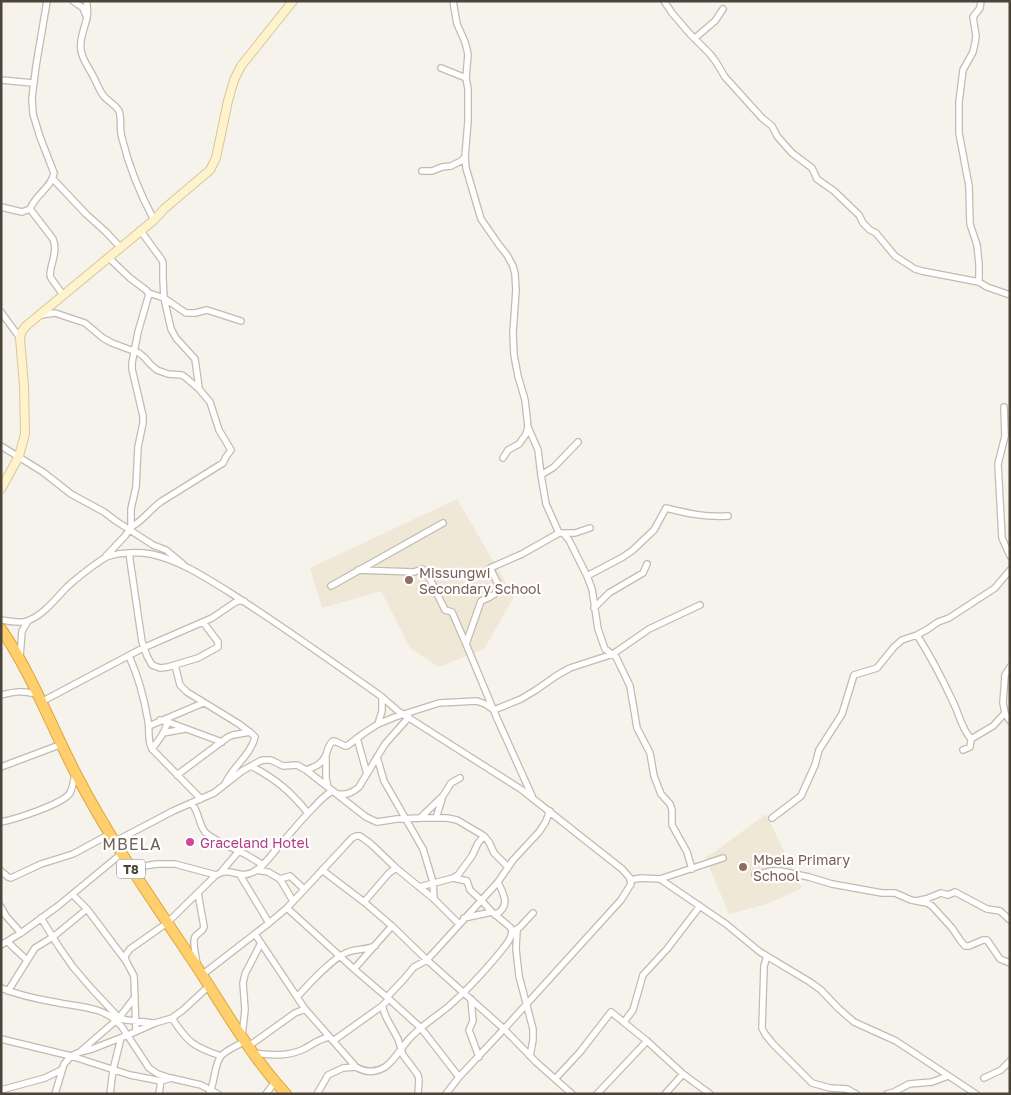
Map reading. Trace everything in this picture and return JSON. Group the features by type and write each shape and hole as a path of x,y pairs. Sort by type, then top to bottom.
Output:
{"highway":[{"name":"T8","path":"2,628 20,659 75,774 121,854 247,1044 286,1094"}],"street":[{"path":"1,207 22,212 30,209 53,179 54,173 33,114 32,98 47,1"},
{"path":"73,1 82,8 87,18"},
{"path":"86,1 88,11 81,50 103,96 118,110 121,134 130,164 139,190 154,220"},
{"path":"1,489 19,456 23,442 25,425 20,338 22,332 26,326 121,248 210,170 216,158 234,80 241,66 294,1"},
{"path":"453,1 457,24 468,54 466,78 468,121 465,156 468,175 481,219 513,266 516,290 513,333 514,355 518,376 526,400 528,427 538,450 540,475 546,504 561,533 569,540 588,576 592,589 598,629 605,649 616,657 630,686 638,728 650,753 654,776 661,794 670,804 672,825 687,852 692,869"},
{"path":"664,1 672,13 716,62 725,77 762,118 772,126 777,136 792,153 812,168 817,179 834,191 859,215 870,230 876,233 895,256 915,269 928,274 979,282 987,287 1010,295"},
{"path":"979,282 977,245 970,224 969,186 959,133 959,102 963,70 975,43 976,36 973,18 980,8 982,1"},
{"path":"695,38 715,21 723,9"},
{"path":"441,68 466,78"},
{"path":"1,80 33,83"},
{"path":"422,171 432,171 451,166 461,161 465,156"},
{"path":"53,179 121,248"},
{"path":"30,209 55,244 56,250 50,275 63,295"},
{"path":"140,230 163,263 164,298 173,334 195,359 199,389"},
{"path":"109,258 149,293 164,298 179,309 190,314 207,310 241,321"},
{"path":"130,528 143,416 132,369 138,332 149,293"},
{"path":"1,312 20,338"},
{"path":"2,628 28,621 47,608 69,586 105,557 130,528 142,520 162,501 210,470 222,465 230,452 210,402 199,389 182,375 168,374 153,367 142,355 112,343 85,323 55,312 40,315"},
{"path":"1004,407 1005,436 998,464 1002,538 1010,556"},
{"path":"503,458 508,450 519,444 526,434 528,427"},
{"path":"540,475 554,467 578,442"},
{"path":"1,446 43,472 71,494 104,512 154,545 166,550 186,567"},
{"path":"588,576 633,550 654,530 666,508 709,517 728,516"},
{"path":"330,586 442,523"},
{"path":"466,644 481,601 501,590 490,568 522,554 561,533 575,533 590,528"},
{"path":"147,540 157,556"},
{"path":"105,557 140,552 157,556 200,574 382,696 398,711 533,798 622,869 630,878 631,884 621,900 459,1077 446,1094"},
{"path":"129,553 143,648 150,661 156,667 175,665 203,656 218,647 218,642 203,622"},
{"path":"594,608 609,593 643,574 647,564"},
{"path":"358,570 414,572 422,569 426,571 445,610 452,612 533,798"},
{"path":"772,818 801,796 815,765 819,750 842,714 854,675 877,668 902,640 928,630 938,622 949,618 995,588 1010,570"},
{"path":"2,696 15,691 21,691 39,698 143,648 203,622 234,603 244,602"},
{"path":"494,710 521,699 570,668 613,654 649,629 700,606"},
{"path":"20,659 22,631 28,621"},
{"path":"917,635 944,682 965,732 970,739 970,747 963,750"},
{"path":"129,656 142,690 149,726 148,738 152,749 201,799"},
{"path":"175,665 180,685 183,689 255,737 224,786"},
{"path":"1010,667 1005,675 1003,703 1005,713 1010,721"},
{"path":"378,724 382,712 382,696"},
{"path":"407,716 385,744 359,787 348,794 332,790 326,778 326,755 328,746 333,741 345,746 378,724 395,717 407,716 439,703 477,701 494,710"},
{"path":"149,726 203,703"},
{"path":"970,739 993,726 1005,713"},
{"path":"168,719 184,729 222,742"},
{"path":"152,749 163,733 168,719"},
{"path":"163,733 184,729"},
{"path":"177,775 233,735 250,732"},
{"path":"357,738 367,774"},
{"path":"1,767 62,744"},
{"path":"314,776 318,765 326,755"},
{"path":"377,757 384,780 421,845 433,882 434,899"},
{"path":"1,871 11,878 41,864 64,858 214,793 251,766 260,761 268,760 283,766 297,766 306,770 373,821 420,818 457,820 484,836 494,853 508,867"},
{"path":"306,770 318,765"},
{"path":"251,766 282,785 308,813"},
{"path":"1,828 3,822 24,816 63,800 71,791 75,774"},
{"path":"420,818 442,796 451,783 460,778"},
{"path":"131,868 158,864 175,864 218,874 230,871 240,875 250,874 263,865 308,813 332,790"},
{"path":"436,818 442,796"},
{"path":"191,803 195,807 207,834 263,865"},
{"path":"247,1044 282,1056 298,1051 318,1040 331,1039 382,1006 414,967 427,960 498,882 513,860 545,823 550,811"},
{"path":"198,894 204,927 203,931 194,940 200,971 255,934 287,908 352,838 356,836 360,836 371,844 396,868 434,899 459,924"},
{"path":"419,886 452,878 461,872 472,856 478,842 484,836"},
{"path":"126,961 125,956 130,949 168,923 239,851"},
{"path":"1,945 21,934 73,895 121,854"},
{"path":"630,880 641,878 660,880 723,858"},
{"path":"389,873 391,863"},
{"path":"364,902 389,873 396,868"},
{"path":"256,870 273,874 280,878 293,901"},
{"path":"322,870 392,926 572,1094"},
{"path":"755,875 780,871 832,884 882,893 895,893 911,900 927,903 952,928 965,946 987,940 1000,959 1010,963"},
{"path":"240,875 269,923"},
{"path":"280,878 290,876 304,889"},
{"path":"452,878 467,881 470,890 494,914 515,931 519,976 533,1029 530,1056"},
{"path":"660,880 726,924 767,956 821,990 854,1022 896,1041 976,1094"},
{"path":"464,918 494,914 502,911 505,899 498,882"},
{"path":"911,900 926,900 941,893 948,895 954,892 987,909 1000,911 1010,920"},
{"path":"73,895 87,909 126,961 134,976 136,1031"},
{"path":"476,905 487,907"},
{"path":"624,1022 633,1010 643,975 667,949 700,906"},
{"path":"1,907 21,934"},
{"path":"287,908 421,1028 459,1077"},
{"path":"8,991 35,948 53,937 87,909"},
{"path":"255,934 303,1006 356,1067 371,1072 389,1064 409,1039 464,992 489,965 515,931 533,913"},
{"path":"41,918 82,978 118,1019 148,1068 170,1078 201,1085 210,1092 218,1094"},
{"path":"354,970 392,926"},
{"path":"8,942 27,960"},
{"path":"247,1044 245,974 261,943"},
{"path":"297,997 340,956 375,946"},
{"path":"335,951 347,953"},
{"path":"767,956 764,966 762,1028 765,1034 812,1083 830,1088 848,1089 856,1094"},
{"path":"55,1094 61,1070 71,1056 172,1018 209,986"},
{"path":"1,988 52,1002 98,1010 118,1019 155,1023"},
{"path":"80,1052 118,1019 135,997"},
{"path":"471,999 473,1021 469,1030 479,1056"},
{"path":"210,1092 221,1056 247,1044 303,1006"},
{"path":"382,1006 402,1048 404,1057 418,1075 418,1094"},
{"path":"555,1079 580,1052 611,1012 683,1074 710,1094"},
{"path":"172,1018 189,1041 198,1047 221,1056"},
{"path":"110,1094 112,1070 121,1038"},
{"path":"1,1039 71,1056 112,1070 161,1081 170,1078"},
{"path":"598,1094 646,1041"},
{"path":"346,1067 348,1058"},
{"path":"984,1078 1001,1070 1010,1061"},
{"path":"317,1094 328,1075 346,1067 356,1067"},
{"path":"1,1090 45,1078 61,1070"},
{"path":"665,1094 683,1074"},
{"path":"887,1094 909,1084 932,1082 948,1076"},
{"path":"158,1094 161,1081"},
{"path":"266,1094 275,1082"}],"shaded area":[{"name":"Missungwi Secondary School","path":"457,499 514,597 484,649 439,667 410,648 381,591 322,608 310,568"},
{"path":"766,814 802,888 767,904 729,914 705,857"}],"place":[{"name":"Missungwi Secondary School","path":"409,580"},
{"name":"Graceland Hotel","path":"190,842"},
{"name":"Mbela Primary School","path":"743,867"}],"district":[{"name":"MBELA","path":"132,844"}]}
